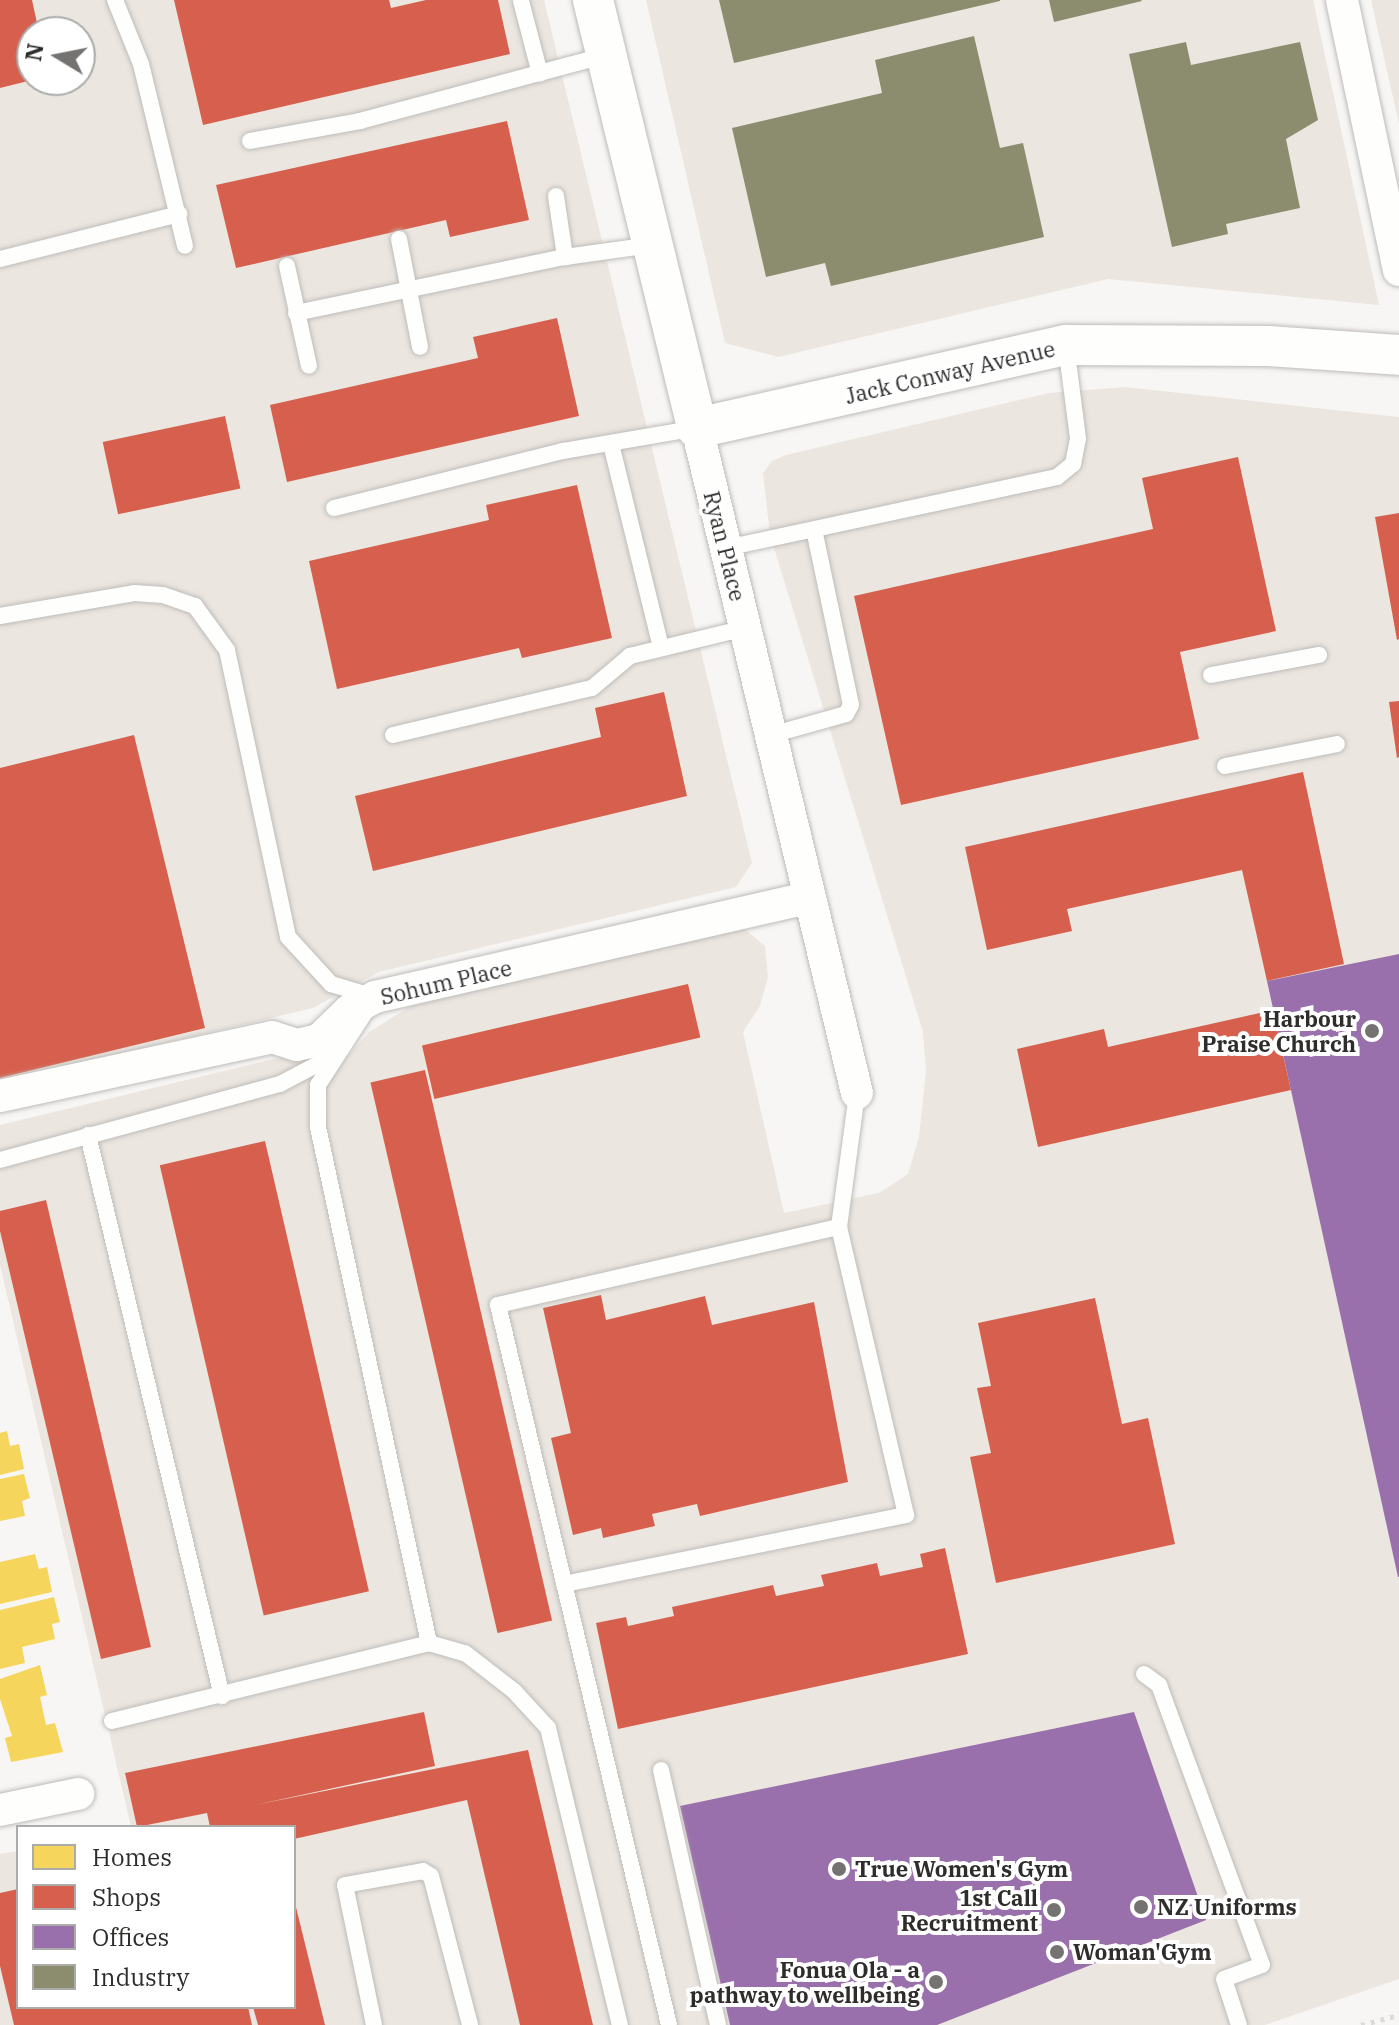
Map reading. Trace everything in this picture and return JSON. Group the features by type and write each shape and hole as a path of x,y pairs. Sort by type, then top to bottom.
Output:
{"street":[{"name":"Ryan Place","path":"593,0 857,1093"},
{"path":"1342,0 1399,270"},
{"name":"Jack Conway Avenue","path":"697,428 1066,345 1268,346 1399,355"},
{"name":"Sohum Place","path":"0,1096 272,1037 297,1045 319,1040 349,1011 375,997 810,897"},
{"path":"0,1810 78,1794"}],"lane":[{"path":"115,0 141,64 185,246"},
{"path":"521,1 540,74"},
{"path":"250,141 360,121 606,55"},
{"path":"556,196 565,257"},
{"path":"0,259 179,214"},
{"path":"399,239 420,347"},
{"path":"296,313 565,257 652,245"},
{"path":"287,266 309,366"},
{"path":"726,548 1057,477 1073,464 1078,438 1066,345"},
{"path":"334,508 611,444 697,428"},
{"path":"611,444 661,648"},
{"path":"771,735 823,723 846,714 851,705 814,530"},
{"path":"0,616 134,593 163,595 195,606 227,650 288,937 331,984 375,997 370,1012 333,1056 318,1085 318,1127 429,1643"},
{"path":"393,735 592,688 630,656 745,628"},
{"path":"1211,675 1319,655"},
{"path":"1225,766 1337,744"},
{"path":"0,1160 280,1084 333,1056"},
{"path":"564,1584 906,1515 839,1227 857,1093"},
{"path":"88,1135 222,1696"},
{"path":"669,2025 498,1305 839,1227"},
{"path":"112,1721 429,1643 465,1653 514,1691 548,1728 620,2025"},
{"path":"1144,1674 1159,1685 1262,1965 1224,1979 1239,2025"},
{"path":"661,1770 718,2025"},
{"path":"374,2025 345,1885 423,1871 431,1876 470,2025"}],"path":[{"path":"1361,2025 1399,2015"}],"shaded area":[{"path":"0,0 544,0 752,863 736,887 379,972 313,1008 0,1082"},
{"path":"646,0 1313,0 1379,305 1108,279 778,357 725,343"},
{"path":"1371,0 1399,0 1399,124"},
{"path":"1125,387 1399,417 1399,1979 1265,2025 0,2025 0,1854 16,1851 16,2009 296,2009 296,1825 131,1825 0,1265 0,1125 327,1046 348,1056 369,1032 414,1004 740,925 765,946 768,977 760,1006 743,1032 784,1213 879,1193 908,1174 919,1137 926,1071 923,1032 770,535 763,473 772,461 786,455 1049,393"}],"building: Homes":[{"path":"7,1431 10,1446 19,1444 24,1469 0,1475 0,1433"},
{"path":"24,1474 30,1498 22,1501 25,1516 0,1521 0,1479"},
{"path":"35,1554 39,1569 47,1567 52,1592 0,1604 0,1562"},
{"path":"54,1597 60,1622 52,1624 55,1639 22,1647 25,1663 0,1669 0,1610"},
{"path":"40,1665 47,1695 40,1697 46,1725 55,1723 63,1752 11,1762 5,1738 12,1736 0,1699 0,1679"}],"building: Shops":[{"path":"0,0 32,0 36,16 16,16 16,84 0,88"},
{"path":"174,0 389,0 391,8 426,0 498,0 510,54 203,125"},
{"path":"507,121 529,220 450,237 446,220 236,268 216,185"},
{"path":"557,318 579,416 287,482 270,405 478,358 473,337"},
{"path":"225,416 240,488 118,514 103,442"},
{"path":"1238,457 1276,631 1180,652 1199,739 901,805 854,596 1153,529 1142,478"},
{"path":"577,485 612,638 522,658 519,648 337,689 309,561 489,520 486,505"},
{"path":"1399,513 1399,639 1397,640 1375,517"},
{"path":"664,692 687,796 373,871 355,796 601,737 595,708"},
{"path":"1399,701 1399,757 1397,758 1389,702"},
{"path":"134,735 205,1028 0,1078 0,768"},
{"path":"1303,772 1344,964 1267,981 1242,870 1067,909 1072,931 987,950 965,847"},
{"path":"688,984 700,1038 434,1099 422,1045"},
{"path":"1273,1010 1291,1090 1038,1147 1017,1049 1104,1029 1108,1047"},
{"path":"425,1070 552,1621 498,1633 370,1083"},
{"path":"265,1141 369,1591 264,1615 160,1165"},
{"path":"46,1200 151,1647 101,1659 0,1231 0,1211"},
{"path":"601,1295 606,1320 705,1296 712,1325 814,1302 848,1482 700,1516 697,1504 652,1514 655,1526 603,1538 601,1528 573,1535 551,1438 571,1433 543,1308"},
{"path":"1095,1298 1122,1424 1148,1418 1175,1544 996,1583 970,1457 991,1453 977,1388 991,1386 978,1323"},
{"path":"945,1548 968,1654 618,1729 596,1623 626,1617 628,1626 674,1616 672,1607 773,1585 776,1596 824,1586 821,1575 877,1563 880,1576 923,1567 920,1554"},
{"path":"424,1712 435,1766 255,1805 528,1750 593,2025 520,2025 467,1800 296,1839 296,1825 210,1825 207,1813 137,1825 125,1773"},
{"path":"16,1889 16,2009 248,2009 252,2025 14,2025 0,1966 0,1893"},
{"path":"296,1907 325,2025 258,2025 254,2009 296,2009"}],"building: Offices":[{"path":"1399,954 1399,1577 1398,1577 1267,981"},
{"path":"1134,1712 1206,1920 937,2025 730,2025 680,1806"}],"building: Industry":[{"path":"719,0 1000,0 1000,1 734,63"},
{"path":"1049,0 1141,0 1142,1 1054,22"},
{"path":"974,36 1000,148 1023,143 1044,237 831,286 825,263 766,277 732,128 882,93 875,60"},
{"path":"1186,42 1191,65 1300,42 1318,120 1286,139 1300,208 1226,224 1228,234 1172,247 1129,54"}],"place":[{"name":"Harbour Praise Church","path":"1372,1031"},
{"name":"True Women's Gym","path":"839,1869"},
{"name":"NZ Uniforms","path":"1141,1907"},
{"name":"1st Call Recruitment","path":"1054,1910"},
{"name":"Woman'Gym","path":"1057,1952"},
{"name":"Fonua Ola - a pathway to wellbeing","path":"936,1982"}]}
